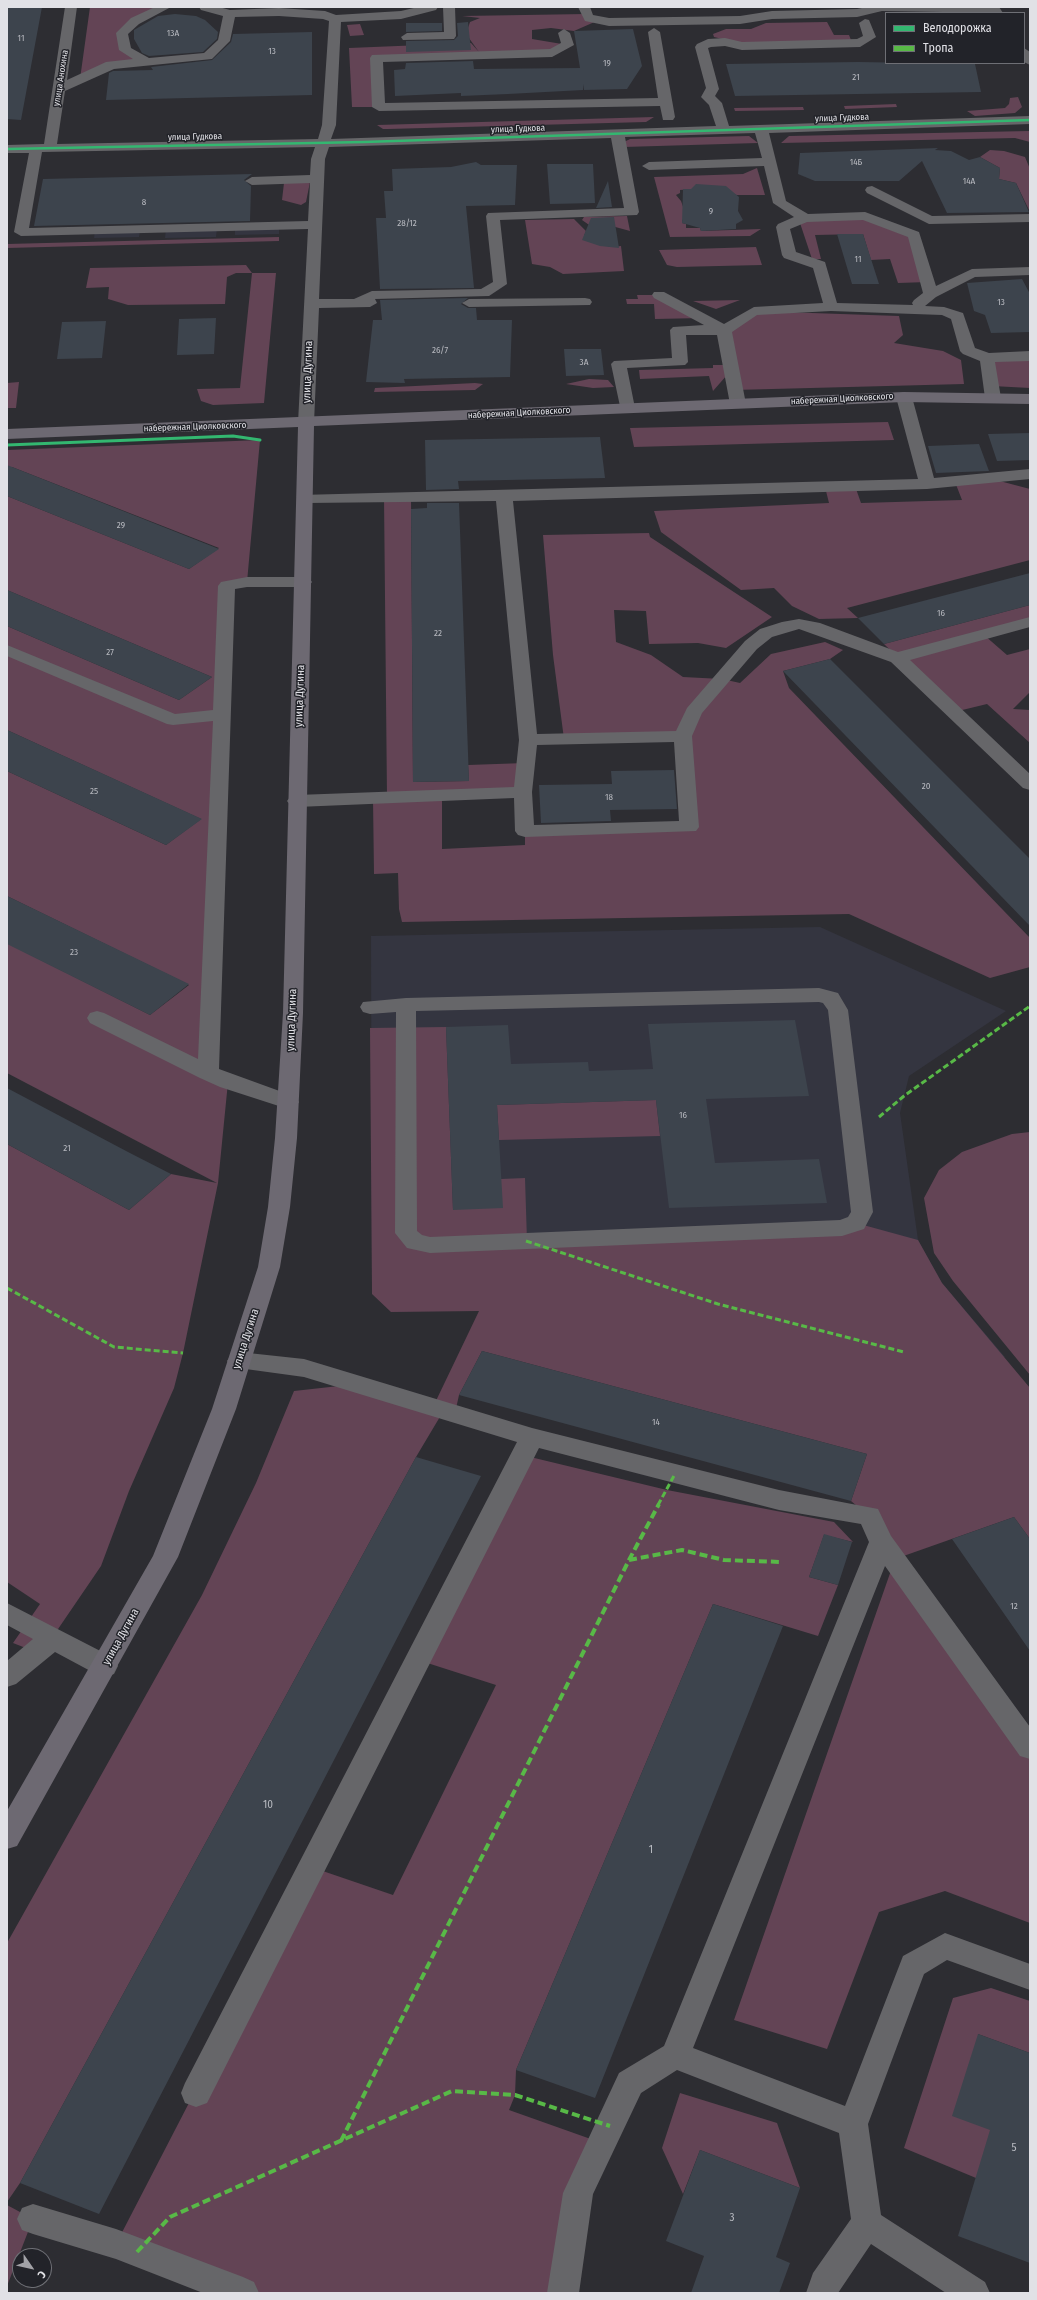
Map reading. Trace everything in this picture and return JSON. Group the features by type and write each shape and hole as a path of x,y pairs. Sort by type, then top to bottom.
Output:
{"main road":[{"name":"набережная Циолковского","path":"7,434 306,423 904,397 1030,399"},
{"name":"улица Дугина","path":"7,1837 105,1666 165,1557 202,1469 224,1409 269,1267 280,1199 288,1102 293,1013 297,801 306,498 306,423"}],"street":[{"name":"улица Анохина","path":"72,7 60,88 21,232 315,225"},
{"path":"148,62 125,50 122,33 135,21 165,7"},
{"path":"205,7 230,14 279,12 325,15 335,19 401,15 432,7"},
{"path":"407,37 450,36 449,7"},
{"path":"584,7 589,18 610,22 740,20 772,14 848,14 870,8 882,7 994,9"},
{"path":"60,88 111,65 208,56 224,40 230,14"},
{"name":"улица Дугина","path":"306,423 318,159 329,125 335,19"},
{"path":"724,130 715,103 708,97 713,89 701,47 708,42 725,42 742,46 860,44 870,37 865,23"},
{"path":"654,32 670,132"},
{"path":"564,33 568,45 552,53 376,58 379,108 665,102"},
{"name":"улица Гудкова","path":"7,149 323,142 1030,120"},
{"path":"762,129 780,202 805,218"},
{"path":"356,304 372,295 484,293 500,284 493,216 632,212 617,133"},
{"path":"649,166 770,162"},
{"path":"252,181 317,179"},
{"path":"872,190 929,220 1030,218"},
{"path":"832,307 820,266 789,255 782,227 805,218 866,216 914,235 931,294"},
{"path":"907,311 931,294 972,273 1030,271"},
{"path":"659,295 724,330"},
{"path":"311,304 585,302"},
{"path":"627,408 619,364 680,362 678,330 724,330 754,310 832,307 907,311 944,311 958,316 968,351 987,358 1030,356"},
{"path":"724,330 738,404"},
{"path":"987,358 994,398"},
{"path":"904,397 926,484"},
{"path":"306,498 504,496 926,484 1030,474"},
{"path":"504,496 528,740 523,792 525,831 689,827 683,736 693,712 751,645 766,633 782,627 799,624 814,627 897,658 1030,784"},
{"path":"208,1073 227,586 247,582 304,582"},
{"path":"897,658 1030,622"},
{"path":"7,650 173,720 222,715"},
{"path":"528,740 683,736"},
{"path":"297,801 523,792"},
{"path":"370,1007 406,1005 812,995 831,998 838,1010 862,1212 856,1223 842,1228 430,1245 415,1242 406,1233 406,1005"},
{"path":"97,1018 228,1082 288,1102"},
{"path":"239,1361 304,1368 532,1437 779,1500 869,1516 882,1542 1030,1748"},
{"path":"196,2093 532,1437"},
{"path":"564,2293 578,2193 630,2083 675,2054 882,1542"},
{"path":"7,1613 105,1666"},
{"path":"7,1676 53,1638"},
{"path":"822,2293 824,2284 867,2223 853,2124 913,1965 945,1946 1030,1977"},
{"path":"675,2054 853,2124"},
{"path":"33,2219 116,2244 243,2293"},
{"path":"867,2223 974,2293"}],"shaded area":[{"path":"90,7 165,7 122,33 125,50 143,60 111,65 80,79"},
{"path":"586,14 599,20 574,31 551,28 532,30 532,39 568,45 552,53 376,58 379,107 352,107 349,48 471,43 479,52 466,34 470,22 480,18 462,16"},
{"path":"827,22 834,35 849,35 851,40 747,45 714,37 713,34 726,29 751,29 766,23"},
{"path":"360,24 364,35 350,36 347,25"},
{"path":"1018,97 1022,107 1015,113 975,116 967,111 1005,108 1009,104 1010,98"},
{"path":"896,104 897,107 845,109 844,106"},
{"path":"803,107 804,110 735,111 734,108"},
{"path":"654,117 646,122 388,129 383,129 377,125"},
{"path":"1029,131 1030,142 1015,138 781,143 789,136"},
{"path":"749,136 758,143 624,147 624,142 630,139"},
{"path":"990,150 1004,151 1025,157 1030,169 1030,212 1016,183 999,179 1000,168 980,157"},
{"path":"757,168 765,195 737,195 694,189 680,190 680,193 676,195 681,201 687,218 682,220 682,223 686,224 686,228 700,228 701,231 761,229 750,236 670,237 654,177 743,174"},
{"path":"310,182 306,202 301,205 282,200 284,183"},
{"path":"627,216 630,231 608,225 592,227 582,220 584,217"},
{"path":"865,216 914,235 928,282 898,283 890,259 871,260 863,234 815,235 821,259 812,259 799,220"},
{"path":"574,219 586,231 584,236 586,240 611,247 621,246 624,271 563,274 550,267 532,264 525,220"},
{"path":"279,226 279,234 235,235 235,227"},
{"path":"217,228 216,237 165,238 166,229"},
{"path":"140,230 139,237 94,238 95,231"},
{"path":"279,237 279,241 7,248 7,244"},
{"path":"756,247 762,265 677,267 667,265 659,250"},
{"path":"246,265 252,273 236,273 227,277 225,304 128,305 108,299 109,287 86,288 90,268"},
{"path":"252,273 276,273 264,403 213,405 201,401 197,389 240,388"},
{"path":"637,295 659,295 703,318 655,319 654,304 627,304 626,299 638,299"},
{"path":"740,300 716,309 693,301"},
{"path":"754,311 899,316 903,335 894,343 943,351 961,360 964,384 734,390 724,330"},
{"path":"1030,356 1030,388 992,386 987,358"},
{"path":"713,365 724,365 727,375 713,391 709,376 640,379 639,370 713,368"},
{"path":"589,379 608,380 614,387 593,388 566,384"},
{"path":"19,382 16,408 7,408 7,383"},
{"path":"475,383 483,384 475,390 374,392 375,388"},
{"path":"888,422 894,440 634,447 630,428"},
{"path":"260,440 247,582 227,586 208,1073 228,1082 218,1183 183,1353 174,1388 129,1491 101,1566 41,1654 13,1643 40,1604 7,1582 7,1144 129,1210 171,1174 217,1183 7,1073 7,943 150,1015 189,985 7,896 7,771 166,845 201,819 7,730 7,626 179,700 212,677 7,590 7,496 189,569 219,548 12,467 7,470 7,450"},
{"path":"992,479 1030,489 1030,560 847,608 858,618 819,619 792,606 774,588 741,590 661,532 654,511 829,503 825,487 855,486 861,503 962,500 955,482"},
{"path":"384,497 411,497 413,782 469,781 468,765 525,763 523,792 442,796 442,849 525,845 525,831 689,827 683,736 564,739 553,655 543,535 649,533 650,537 772,617 726,648 698,643 649,644 646,611 614,610 616,642 651,655 683,677 722,679 740,683 771,654 825,642 843,650 830,659 783,671 789,688 1030,938 1030,967 990,978 849,914 402,922 399,909 398,873 374,874 373,799 387,798"},
{"path":"1030,605 1030,622 984,635 1007,655 1030,649 1030,692 1013,709 1030,710 1030,743 987,704 954,712 884,644"},
{"path":"820,927 1006,1011 909,1076 900,1113 918,1240 942,1283 1005,1357 543,1293 372,1294 371,936"},
{"path":"446,1027 453,1210 501,1179 525,1178 527,1241 856,1223 918,1240 942,1283 1030,1388 1030,1539 1014,1517 895,1559 869,1516 851,1501 867,1454 482,1351 459,1395 455,1413 444,1410 416,1457 20,2183 7,2202 7,1943 202,1595 256,1483 294,1391 357,1384 433,1407 479,1311 391,1312 372,1294 370,1028"},
{"path":"656,1100 660,1136 499,1140 497,1105"},
{"path":"1030,1132 1030,1375 953,1281 934,1253 924,1198 939,1170 962,1152 1012,1134"},
{"path":"522,1455 667,1490 834,1522 853,1542 824,1535 809,1577 838,1585 818,1636 713,1604 516,2070 515,2095 509,2110 602,2143 563,2293 243,2293 116,2244 311,1867 393,1895 496,1685 418,1660"},
{"path":"895,1559 1030,1748 1030,1923 945,1891 879,1912 827,2049 734,2020"},
{"path":"991,1988 1030,2001 1030,2053 978,2034 1001,2134 976,2178 904,2148 953,1998"},
{"path":"680,2093 777,2123 800,2188 700,2150 683,2194 662,2148"},
{"path":"7,2205 33,2219 22,2248 12,2248 12,2273 7,2286"}],"building":[{"path":"7,7 42,7 21,120 7,119"},
{"path":"175,14 196,16 205,20 218,32 217,39 203,52 149,56 142,53 134,39 134,30 158,16"},
{"path":"468,22 471,50 406,52 406,41 454,40 458,36 457,23"},
{"path":"406,23 442,23 442,31 406,32"},
{"path":"633,29 642,66 627,89 584,90 583,84 583,90 461,96 461,93 395,96 394,70 405,69 406,63 473,61 474,69 580,68 574,31"},
{"path":"312,32 312,95 106,100 109,73 113,71 153,70 151,67 212,60 231,42 233,34"},
{"path":"858,62 885,62 885,64 975,64 981,92 735,96 726,64"},
{"path":"938,148 935,150 951,151 969,160 980,157 1000,168 999,179 1016,183 1029,212 947,213 922,161 899,181 815,181 798,174 800,153"},
{"path":"476,162 481,165 517,165 515,205 466,206 474,288 380,289 376,218 386,218 384,191 393,191 392,169 451,167"},
{"path":"547,164 593,164 595,203 550,204"},
{"path":"252,174 244,180 251,186 250,221 34,226 43,179"},
{"path":"608,181 612,207 596,208"},
{"path":"696,184 726,186 739,197 738,211 743,220 736,224 736,229 701,231 700,228 682,223 683,189 691,189"},
{"path":"614,217 619,248 600,246 582,240 591,218"},
{"path":"837,234 863,234 879,284 852,284"},
{"path":"1022,279 1030,294 1030,332 991,333 985,315 974,311 967,283"},
{"path":"468,298 461,304 468,308 476,308 477,320 512,320 510,377 404,379 405,383 366,382 373,320 382,320 380,300"},
{"path":"216,318 214,354 177,355 179,319"},
{"path":"106,321 102,358 57,359 62,322"},
{"path":"564,349 601,349 604,375 566,376"},
{"path":"1030,433 1030,460 997,461 988,434"},
{"path":"600,437 605,478 458,481 459,489 426,490 425,440"},
{"path":"979,444 989,471 936,473 928,446"},
{"path":"7,465 219,549 189,569 7,496"},
{"path":"427,503 459,503 469,781 413,782 411,509 427,508"},
{"path":"1030,573 1030,605 884,644 858,618"},
{"path":"7,590 212,677 179,700 7,626"},
{"path":"830,659 1030,859 1030,926 783,671"},
{"path":"7,730 202,819 166,845 7,771"},
{"path":"674,770 677,809 610,810 611,821 541,823 539,785 612,784 611,771"},
{"path":"7,896 189,984 150,1015 7,944"},
{"path":"795,1020 809,1096 706,1099 715,1163 819,1159 827,1203 669,1208 656,1100 497,1105 503,1208 453,1210 446,1027 508,1025 511,1064 588,1062 589,1071 653,1069 648,1024"},
{"path":"7,1088 171,1174 129,1210 7,1144"},
{"path":"482,1351 867,1454 851,1501 459,1395"},
{"path":"416,1457 481,1476 99,2214 20,2183"},
{"path":"1014,1517 1030,1539 1030,1651 952,1539"},
{"path":"824,1534 852,1542 838,1585 809,1577"},
{"path":"713,1604 783,1626 595,2098 516,2070"},
{"path":"978,2034 1030,2053 1030,2263 958,2236 990,2130 952,2116"},
{"path":"700,2150 800,2188 776,2257 790,2263 779,2293 691,2293 704,2256 666,2241"}],"marked path":[{"path":"879,1117 904,1096 1030,1006"},
{"path":"526,1241 718,1304 904,1352"},
{"path":"7,1288 114,1347 183,1353"},
{"path":"341,2141 629,1560 675,1474"},
{"path":"629,1560 682,1550 724,1560 782,1562"},
{"path":"137,2252 170,2217 452,2091 515,2095 610,2126"}],"cycle path":[{"path":"7,149 364,142 1030,120"},
{"path":"7,445 233,436 260,440"}]}
